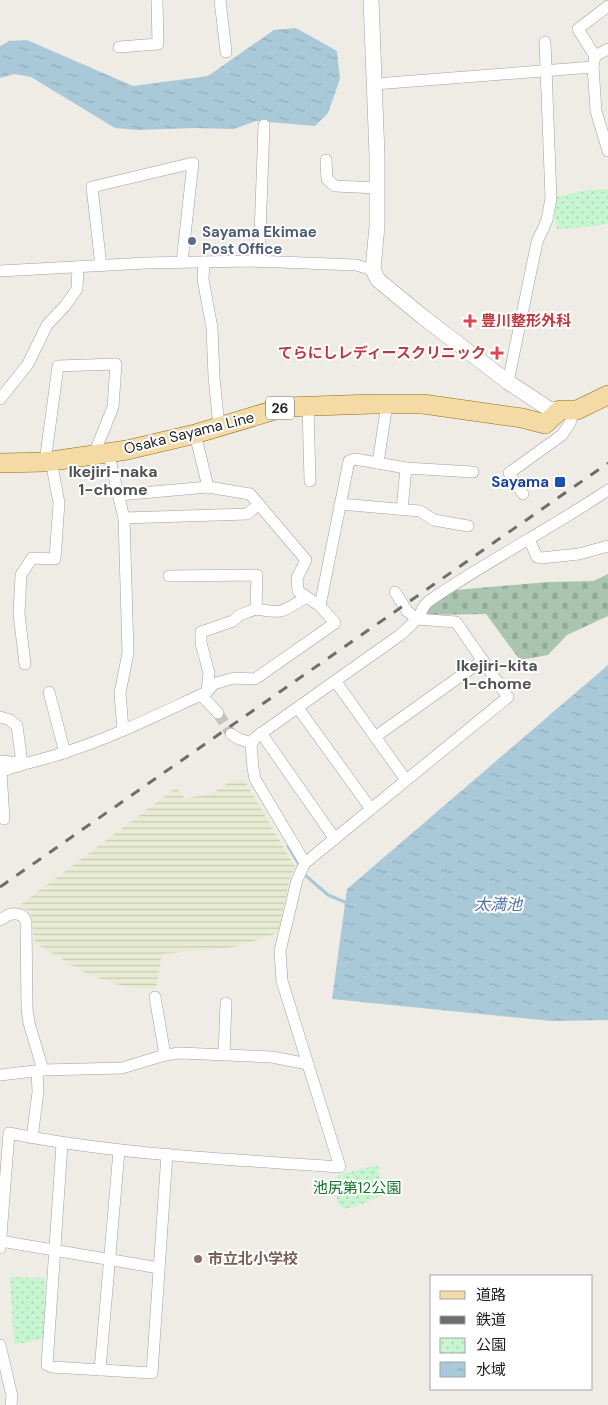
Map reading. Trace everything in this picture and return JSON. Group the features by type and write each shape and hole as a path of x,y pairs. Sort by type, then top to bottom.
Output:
{"main road":[{"name":"Osaka Sayama Line","path":"0,463 48,462 101,453 195,434 285,407 423,404 522,418 545,424 567,410 608,394"}],"street":[{"path":"119,47 158,48 157,0"},
{"path":"220,0 226,52"},
{"path":"371,0 377,188 373,270 378,280 420,315 508,382 549,409 567,410 570,423 562,435 510,473 523,494"},
{"path":"608,6 578,29 594,62 596,111 603,119 608,151"},
{"path":"508,382 537,242 548,220 551,198 545,42"},
{"path":"375,84 546,72 594,62 608,49"},
{"path":"259,262 264,125"},
{"path":"326,160 327,179 335,186 377,188"},
{"path":"101,266 92,187 192,163 182,262"},
{"path":"0,271 182,262 356,264 373,270"},
{"path":"204,262 203,279 212,328 219,427"},
{"path":"0,399 28,364 47,325 65,306 77,289 78,267"},
{"path":"25,664 19,614 21,575 32,558 55,559 59,503 48,462 58,366 116,364 113,407 101,453 118,495 124,518 128,653 120,693 123,730"},
{"path":"378,463 387,404"},
{"path":"308,406 310,481"},
{"path":"195,434 208,487"},
{"path":"320,606 349,461 355,459 406,468 473,472"},
{"path":"402,510 406,468"},
{"path":"4,819 0,768 65,753 123,730 204,693 214,684 234,678 254,679 335,623 320,606 298,591 297,578 306,560 250,494 208,487 118,495"},
{"path":"306,863 255,779 251,744 256,737 400,635 417,619 422,606 429,601 495,558 572,514 608,490"},
{"path":"124,518 247,514 259,504"},
{"path":"340,504 420,511 434,520 468,526"},
{"path":"529,539 537,557 541,558 579,554 608,546"},
{"path":"170,576 257,575 256,609"},
{"path":"0,1248 4,1132 62,1144 119,1151 340,1167 282,981 280,951 297,880 306,863 508,697 456,622 417,619 407,611 395,592"},
{"path":"218,713 204,693 209,673 200,643 201,632 233,621 240,615 256,609 276,613 285,611 306,597"},
{"path":"375,737 483,660"},
{"path":"336,682 406,780"},
{"path":"49,692 65,753"},
{"path":"298,708 371,809"},
{"path":"0,717 10,720 17,726 22,763"},
{"path":"261,733 335,839"},
{"path":"231,734 238,739 252,743"},
{"path":"0,920 10,914 18,914 24,917 26,922 27,1009 40,1070 32,1138"},
{"path":"155,997 165,1056"},
{"path":"224,1055 226,1003"},
{"path":"0,1075 40,1070 122,1068 180,1053 272,1058 308,1064"},
{"path":"62,1144 47,1365 52,1367 152,1373 167,1154"},
{"path":"100,1370 119,1151"},
{"path":"0,1241 159,1268"},
{"path":"0,1345 12,1396 11,1405"}],"green space":[{"path":"608,189 608,224 557,229 551,198 589,190"},
{"path":"608,574 608,616 567,635 548,655 520,660 486,614 420,615 444,591 548,582 593,581"},
{"path":"233,780 244,780 295,867 290,877 278,933 235,947 162,954 156,989 126,987 87,974 35,943 30,910 16,908 176,788 185,799 213,793"},
{"name":"池尻第12公園","path":"377,1165 385,1194 357,1206 344,1209 337,1203 338,1175"},
{"path":"10,1277 45,1278 44,1339 14,1345"}],"water":[{"path":"296,28 337,51 340,79 328,113 315,126 256,121 234,129 138,130 115,128 31,77 14,74 0,78 0,46 9,41 27,40 133,86 208,76 274,30"},
{"name":"太満池","path":"608,665 608,1020 551,1021 332,999 347,889"}],"waterway":[{"path":"288,846 300,866"},
{"path":"304,874 328,895 345,902"}],"tunnel":[{"path":"218,713 231,734"}],"railway":[{"path":"0,887 608,463"}],"place":[{"name":"Sayama Ekimae Post Office","path":"192,241"},
{"name":"豊川整形外科","path":"470,321"},
{"name":"てらにしレディースクリニック","path":"497,353"},
{"name":"Sayama","path":"560,482"},
{"name":"市立北小学校","path":"198,1259"}],"district":[{"name":"Ikejiri-naka 1-chome","path":"113,480"},
{"name":"Ikejiri-kita 1-chome","path":"497,674"}]}
